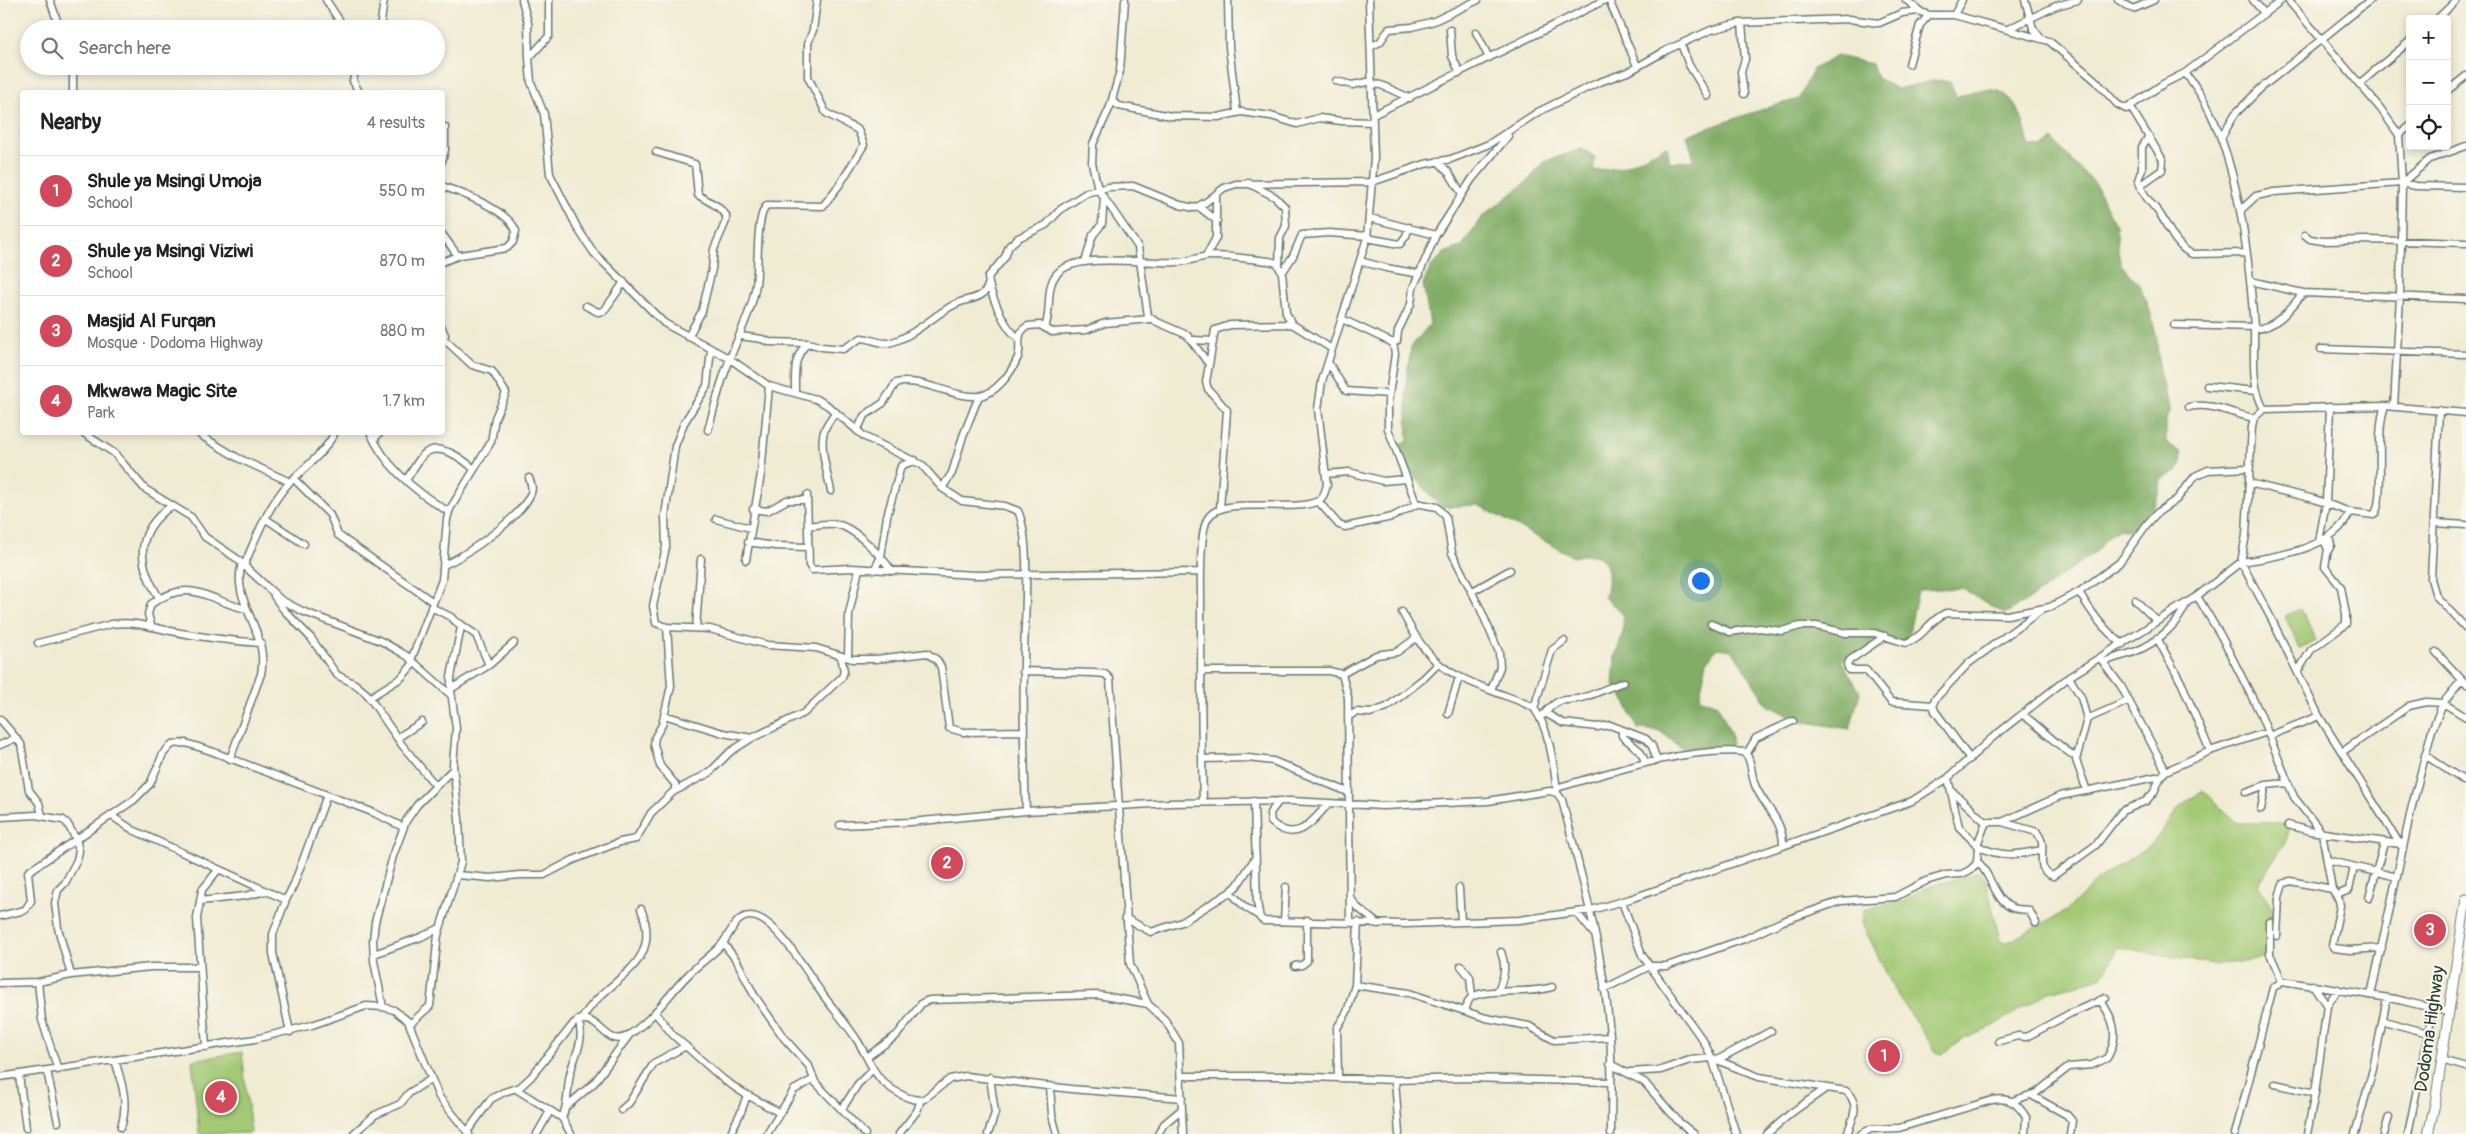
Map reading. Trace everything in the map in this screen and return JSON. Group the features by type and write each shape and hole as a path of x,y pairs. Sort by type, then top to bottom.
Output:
{"highway":[{"name":"Dodoma Highway","path":"2428,1134 2435,1104 2466,899"}],"street":[{"path":"50,0 57,20"},
{"path":"326,0 339,20"},
{"path":"381,20 384,0"},
{"path":"522,0 528,30 531,82 544,114 550,174 583,240 664,323 730,359 769,386 816,399 836,412 857,431 893,453 915,460 922,465 942,488 969,504 1005,506 1018,512 1022,529 1026,573 1023,731 1026,811"},
{"path":"529,58 550,36 549,0"},
{"path":"708,430 756,285 760,220 764,208 767,205 823,206 840,184 864,145 858,130 826,113 808,77 808,43 813,30 817,0"},
{"path":"1125,0 1120,72 1112,101 1092,149 1093,169 1098,189 1134,240 1140,262 1144,304 1150,319"},
{"path":"1228,0 1229,47 1237,112"},
{"path":"1203,802 1201,572 1207,519 1214,511 1238,506 1307,504 1318,501 1323,496 1327,485 1318,409 1322,380 1368,237 1370,218 1373,118 1369,0"},
{"path":"1372,46 1380,42 1389,29 1412,27 1434,21 1478,0"},
{"path":"1112,101 1119,106 1171,116 1218,117 1237,112 1264,114 1296,124 1319,118 1341,121 1373,118 1605,0"},
{"path":"1609,0 1637,66"},
{"path":"1906,0 1920,11 1929,14 1954,15 2049,41 2066,53 2123,109 2130,108 2159,86 2185,73 2282,0"},
{"path":"1954,15 1962,0"},
{"path":"2025,0 2030,20 2036,33 2041,38"},
{"path":"2006,30 2056,6 2078,0"},
{"path":"2118,0 2133,9 2154,0"},
{"path":"2254,0 2265,14"},
{"path":"2288,0 2322,38 2399,135 2402,183 2400,296 2394,407"},
{"path":"2222,138 2240,109 2261,88 2370,0"},
{"path":"2441,15 2457,0"},
{"path":"1199,207 1230,185 1248,183 1372,182 1425,164 1451,159 1489,144 1512,131 1538,112 1711,30 1742,23 1849,19 1879,22 1902,13 1920,11"},
{"path":"1909,64 1920,25 1929,14"},
{"path":"1742,23 1745,59 1741,72 1744,94"},
{"path":"1450,30 1452,56 1460,73"},
{"path":"1476,32 1488,58"},
{"path":"1681,44 1689,65 1708,96"},
{"path":"2359,84 2406,44"},
{"path":"2185,73 2196,85 2222,138 2241,210 2254,328 2256,391 2264,409"},
{"path":"73,75 73,90"},
{"path":"354,76 354,86 357,90"},
{"path":"2451,88 2466,76"},
{"path":"1336,81 1352,85 1372,82 1410,98"},
{"path":"2130,108 2162,156 2164,166 2156,175 2142,184 2141,187"},
{"path":"445,127 445,147"},
{"path":"2399,135 2406,129"},
{"path":"1393,344 1397,341 1398,331 1411,304 1413,288 1436,235 1462,194 1512,131"},
{"path":"2149,136 2142,150 2142,169 2138,180 2170,233 2186,251 2201,255 2246,253"},
{"path":"2402,183 2430,159 2466,146"},
{"path":"656,152 695,164 698,195 718,206 726,215 726,221 714,249 712,269 702,311 688,337"},
{"path":"1438,162 1448,171 1462,194"},
{"path":"1248,183 1275,197 1285,206 1286,226 1280,238 1279,266 1282,273 1286,313 1292,324 1332,350"},
{"path":"2241,210 2256,196 2274,192 2402,183 2416,186 2466,187"},
{"path":"740,336 762,339 769,342 808,343 822,347 843,349 861,338 879,343 895,340 964,300 975,298 986,290 988,277 1005,257 1009,246 1018,238 1046,224 1074,200 1098,189 1133,186 1180,205 1199,207 1217,221"},
{"path":"445,189 486,204 513,225 516,230 513,242 508,248 458,256 445,261"},
{"path":"1206,256 1215,242 1217,221 1216,194"},
{"path":"1085,262 1093,235 1102,224 1104,198"},
{"path":"1370,218 1436,235"},
{"path":"1282,273 1293,256 1302,235 1329,233 1368,237 1400,244 1406,236 1409,227"},
{"path":"2305,235 2310,239 2324,241 2466,243"},
{"path":"445,238 458,256"},
{"path":"1045,327 1050,315 1052,281 1061,270 1085,262 1185,262 1206,256 1268,260 1279,266"},
{"path":"1360,261 1420,274"},
{"path":"2250,281 2303,293 2466,299"},
{"path":"586,306 598,312 604,311 624,282"},
{"path":"988,285 1008,327 1019,338"},
{"path":"2174,325 2212,328 2262,328 2277,321 2303,293"},
{"path":"857,431 864,416 883,403 896,383 913,383 979,396 995,388 1011,369 1019,354 1019,338 1028,326 1040,325 1052,332 1086,330 1105,323 1150,319 1184,332 1193,340 1208,363"},
{"path":"1342,319 1393,344 1396,354 1389,394 1388,429 1417,504"},
{"path":"1220,509 1227,410 1208,389 1206,382 1215,330 1220,327 1274,323 1292,324"},
{"path":"1193,340 1212,340"},
{"path":"369,698 401,678 413,661 442,580 449,512 454,498 491,442 495,418 506,393 492,371 472,364 445,342"},
{"path":"795,392 796,360 801,349 808,343"},
{"path":"711,349 707,386 684,424 675,446 665,516 666,547 653,606 656,623 667,627 715,630 767,645 816,648 844,657 876,659 927,653 937,660 941,667 949,728 963,732 1023,731"},
{"path":"2321,349 2466,354"},
{"path":"1328,362 1346,391 1389,394"},
{"path":"746,560 753,509 761,474 769,386"},
{"path":"2207,386 2256,391"},
{"path":"942,488 952,473 963,436 979,396"},
{"path":"2189,407 2211,405 2232,414 2254,418"},
{"path":"2249,483 2326,503 2350,512 2372,515 2377,510 2379,424 2385,406"},
{"path":"2402,846 2319,716 2298,671 2241,562 2246,535 2254,418 2264,409 2385,406 2466,413"},
{"path":"2298,671 2311,650 2346,624 2341,587 2325,567 2328,551 2324,538 2330,408"},
{"path":"2439,410 2432,588 2444,606 2466,628"},
{"path":"832,491 825,458 823,435 824,429 836,412"},
{"path":"87,435 114,453 145,489 170,506 191,517 204,538 243,565 273,593 302,611 381,642 413,661 452,696"},
{"path":"200,435 238,458 292,481 330,515 338,535 476,635 489,665"},
{"path":"230,759 261,674 263,662 261,643 240,586 243,565 278,497 314,460 333,435"},
{"path":"372,435 392,467 406,480 449,512"},
{"path":"374,440 378,435"},
{"path":"406,480 422,457 432,450 455,455 474,469"},
{"path":"874,570 881,557 887,516 899,473 903,464 915,460"},
{"path":"1933,705 1934,700 1958,673 2043,609 2079,592 2119,563 2147,524 2157,513 2177,500 2195,476 2208,470 2250,468"},
{"path":"1326,474 1349,472 1383,481 1406,479"},
{"path":"444,565 466,553 515,514 531,494 532,486 529,478"},
{"path":"753,509 767,511 787,500 807,497 809,565 812,570 859,569 975,575 1201,572"},
{"path":"1318,501 1339,525 1345,527 1384,519 1417,504 1437,507 1446,517 1452,553 1499,652 1500,667 1491,690"},
{"path":"160,599 146,576 143,542 153,521 170,506"},
{"path":"1230,892 1245,907 1264,921 1307,920 1378,924 1536,919 1591,910 1622,902 1902,805 1948,778 2069,677 2102,660 2157,621 2197,596 2241,562 2284,556 2324,538 2343,524 2350,512"},
{"path":"266,519 304,544"},
{"path":"716,519 750,528"},
{"path":"2435,523 2466,525"},
{"path":"808,526 829,524 844,526 871,545 892,571"},
{"path":"748,542 775,546 808,547"},
{"path":"696,628 701,559"},
{"path":"458,875 490,878 550,874 574,860 620,842 636,839 651,813 675,791 709,773 730,752 752,738 804,713 817,703 842,677 849,614 859,569"},
{"path":"1471,592 1510,570"},
{"path":"151,625 148,614 151,604 182,590 189,590 247,609"},
{"path":"2079,592 2103,628 2123,644"},
{"path":"273,593 276,600 311,638 338,675 355,684 369,698 397,738 436,786"},
{"path":"2197,596 2221,636 2268,734 2294,797 2322,833 2332,889 2337,895 2340,906 2332,945 2334,948 2350,950 2382,948"},
{"path":"2136,600 2157,621"},
{"path":"2102,660 2134,652 2157,638 2179,619 2187,602"},
{"path":"1711,624 1730,632 1760,628 1782,631 1807,626 1846,633 1865,632 1885,636 1902,643 1910,642 1923,634 1938,616 1946,613 2007,615 2043,609"},
{"path":"1402,612 1428,655 1438,664 1459,677 1534,708 1543,716 1563,723 1597,727 1610,725 1649,741 1657,761"},
{"path":"410,1024 430,1006 440,928 461,862 454,769 456,728 452,696 453,669 461,633 458,622"},
{"path":"38,643 112,624 151,625 179,633 214,639 261,643"},
{"path":"667,627 671,674 662,725 655,737 655,747 660,766 675,784 675,791"},
{"path":"1885,636 1850,660 1847,665 1849,670 1868,671 1891,702 1933,705"},
{"path":"1201,671 1329,670 1342,674 1376,655 1397,652 1416,638"},
{"path":"2157,638 2182,684 2210,751"},
{"path":"1534,708 1551,654 1564,641"},
{"path":"452,688 489,665 514,642"},
{"path":"2371,995 2402,846 2432,730 2443,703 2464,682 2436,652"},
{"path":"2102,660 2128,701 2163,773"},
{"path":"1348,717 1356,712 1370,713 1387,707 1438,664"},
{"path":"1024,671 1105,674 1110,679 1114,710 1125,918 1130,964 1148,1004 1165,1020 1179,1043 1182,1076 1183,1134"},
{"path":"1342,674 1348,697 1350,922"},
{"path":"1448,714 1459,677"},
{"path":"2069,677 2084,704 2087,719 2076,757 2077,766 2087,791"},
{"path":"1543,716 1559,700 1586,697 1624,682"},
{"path":"2087,719 2128,701"},
{"path":"2342,752 2408,706 2426,702 2443,703 2466,717"},
{"path":"1933,705 1970,759"},
{"path":"664,715 723,733 752,738"},
{"path":"2022,715 2041,728 2054,743 2076,757"},
{"path":"1543,716 1557,791 1562,800 1596,936 1610,1037 1611,1134"},
{"path":"2002,822 2060,796 2163,773 2210,751 2268,734 2319,716"},
{"path":"0,719 22,748 30,792 38,803 42,816"},
{"path":"1746,753 1756,738 1793,721"},
{"path":"397,738 422,722"},
{"path":"1622,730 1622,736 1640,752 1646,763"},
{"path":"0,745 16,738"},
{"path":"0,916 26,910 31,901 28,872 134,800 150,784 163,754 172,744 186,743 197,746 327,795 403,827"},
{"path":"840,825 911,822 1026,811 1203,802 1278,801 1383,806 1488,801 1557,791 1646,763 1704,754 1741,751 1746,753"},
{"path":"1746,753 1759,794 1780,825 1783,846"},
{"path":"2426,755 2466,782"},
{"path":"1202,759 1248,758 1273,761 1348,792"},
{"path":"383,1007 374,954 375,922 393,856 403,827 417,805 454,769"},
{"path":"1952,791 1986,822 2002,822 2035,830 2042,842 2042,863 2049,875 2055,875 2096,845 2122,811 2146,801 2154,792 2163,773"},
{"path":"1948,778 1959,827 1978,846 1999,855 2009,856 2042,850"},
{"path":"2246,792 2266,785 2287,783"},
{"path":"2261,809 2266,785"},
{"path":"290,1032 272,946 273,934 327,795"},
{"path":"1254,801 1259,916"},
{"path":"1278,801 1270,813 1270,822 1280,830 1292,832 1306,828 1328,804"},
{"path":"0,817 26,814 66,822 76,839 79,851 77,860 65,883 58,890 55,903 58,928 70,975"},
{"path":"110,815 133,830 286,900"},
{"path":"1986,822 1978,846 1978,861 1986,870 1996,891 2008,905 2029,910 2036,923"},
{"path":"2288,825 2322,833 2402,846"},
{"path":"2369,898 2384,843"},
{"path":"1125,918 1148,931 1154,932 1182,922 1237,886 1256,857"},
{"path":"2327,860 2397,877"},
{"path":"1604,989 1650,966 1667,966 1747,938 1783,921 1841,901 1899,896 1926,881 1966,872 1978,861"},
{"path":"2337,895 2349,890 2354,867"},
{"path":"206,1047 197,918 202,890 218,870"},
{"path":"2277,936 2279,897 2283,884 2290,881 2332,889"},
{"path":"1284,921 1286,887"},
{"path":"1459,888 1461,922"},
{"path":"200,901 245,896 266,891"},
{"path":"1350,897 1357,907 1378,924"},
{"path":"1622,902 1639,948 1716,1059 1736,1134"},
{"path":"0,1078 206,1047 290,1032 359,1008 383,1007 400,1013 410,1024 438,1097 468,1133 491,1099 504,1092 516,1089 531,1077 568,1030 642,955 648,939 641,910"},
{"path":"1576,912 1596,936"},
{"path":"580,1019 590,1020 616,1039 631,1033 656,1014 688,974 723,943 734,926 745,917 759,917 781,936 803,964 874,1069 890,1087 911,1099 921,1100"},
{"path":"1295,966 1304,964 1308,958 1307,920"},
{"path":"1338,1077 1337,1026 1348,1012 1355,986 1358,922"},
{"path":"2270,922 2270,954 2282,981"},
{"path":"374,954 421,938 440,928"},
{"path":"723,943 737,960 754,995 784,1038 804,1060 814,1079 865,1134"},
{"path":"1497,992 1503,980 1505,969 1501,952"},
{"path":"0,983 38,982 70,975 171,966 200,967"},
{"path":"1461,966 1470,978 1472,997 1465,1011"},
{"path":"2235,1134 2273,988 2282,981 2371,995 2448,1012"},
{"path":"38,982 42,1020 58,1070"},
{"path":"2312,985 2327,1006"},
{"path":"1355,986 1409,993 1465,1011 1530,1026 1550,1039 1610,1037"},
{"path":"1472,997 1497,992 1522,992 1552,987"},
{"path":"2307,1134 2315,1093 2327,1006 2338,989"},
{"path":"867,1057 897,1035 922,1003 929,1000 1098,995 1148,1004"},
{"path":"2355,1134 2384,1021 2387,998"},
{"path":"1999,1041 2018,1036 2026,1037 2068,1014 2103,999 2115,1027 2114,1042 2107,1058 2092,1065 2068,1067 2031,1095 2012,1101"},
{"path":"2408,1134 2428,1033 2430,1007"},
{"path":"656,1014 666,1028 724,1080 746,1095 780,1113"},
{"path":"562,1118 567,1106 569,1079 581,1041 580,1019"},
{"path":"2384,1021 2428,1033"},
{"path":"1716,1059 1771,1031"},
{"path":"567,1106 594,1083 626,1043 631,1033"},
{"path":"622,1110 629,1103 654,1063 686,1046"},
{"path":"1630,1072 1661,1070 1694,1059 1716,1059 1759,1077 1846,1091 1854,1102 1856,1110 1847,1134"},
{"path":"115,1060 126,1097 126,1113 121,1126"},
{"path":"2441,1060 2466,1067"},
{"path":"1610,1064 1630,1072 1644,1082 1679,1122 1694,1134"},
{"path":"842,1109 862,1080 874,1069"},
{"path":"47,1071 58,1122"},
{"path":"19,1075 26,1128"},
{"path":"1182,1076 1338,1077 1396,1080 1469,1078 1610,1082"},
{"path":"899,1134 917,1111 921,1100 955,1077 990,1078 1050,1086 1182,1098"},
{"path":"988,1134 994,1113 990,1078"},
{"path":"353,1134 375,1115 400,1104 409,1092 431,1079"},
{"path":"767,1134 794,1090 814,1079"},
{"path":"1396,1080 1399,1134"},
{"path":"2275,1084 2315,1093"},
{"path":"1050,1086 1052,1115 1057,1134"},
{"path":"516,1089 562,1118 571,1134"},
{"path":"1767,1134 1790,1113 1825,1089"},
{"path":"730,1134 741,1112 746,1095"},
{"path":"2031,1095 2070,1117 2072,1126 2070,1134"},
{"path":"1861,1134 1871,1129 1899,1128 1992,1100 2006,1098 2012,1101 2026,1117 2025,1134"},
{"path":"1158,1134 1164,1124 1182,1109"},
{"path":"537,1134 550,1111"},
{"path":"2384,1134 2389,1117"}],"green space":[{"path":"1837,56 1872,64 1877,78 1897,89 1936,80 1950,82 1956,97 1986,89 2002,93 2015,105 2021,116 2030,146 2043,147 2053,140 2082,172 2093,181 2116,225 2120,263 2139,285 2148,304 2157,337 2159,372 2170,408 2166,420 2166,442 2182,453 2180,465 2177,471 2161,480 2152,510 2142,523 2130,530 2118,529 2103,542 2099,549 2027,601 2004,614 1962,588 1918,590 1908,638 1841,660 1860,692 1850,729 1805,722 1768,706 1732,650 1717,648 1707,662 1699,698 1718,705 1731,735 1732,746 1687,753 1660,731 1638,729 1621,693 1613,685 1615,656 1623,634 1623,614 1604,597 1607,587 1608,570 1601,558 1594,555 1574,557 1478,505 1441,507 1407,468 1397,445 1408,441 1406,383 1411,347 1430,324 1423,284 1431,267 1444,253 1462,246 1481,218 1528,181 1543,162 1582,149 1595,157 1593,171 1623,167 1667,146 1670,163 1694,160 1687,135 1799,99 1813,69"},
{"path":"2301,609 2316,641 2300,649 2285,616"},
{"path":"2203,790 2236,823 2292,823 2285,843 2258,885 2274,911 2273,928 2263,958 2219,965 2118,947 2101,978 2049,992 1986,1030 1963,1039 1942,1054 1936,1052 1895,991 1862,923 1864,911 1905,900 1926,888 1965,877 1978,871 1986,880 2000,941 2008,942 2066,911 2099,879 2153,843 2179,808"},
{"path":"242,1052 251,1133 199,1134 192,1060"}],"place":[{"name":"Shule ya Msingi Viziwi","path":"947,863"},
{"name":"Masjid Al Furqan","path":"2430,930"},
{"name":"Shule ya Msingi Umoja","path":"1884,1056"},
{"name":"Mkwawa Magic Site","path":"221,1097"}]}
